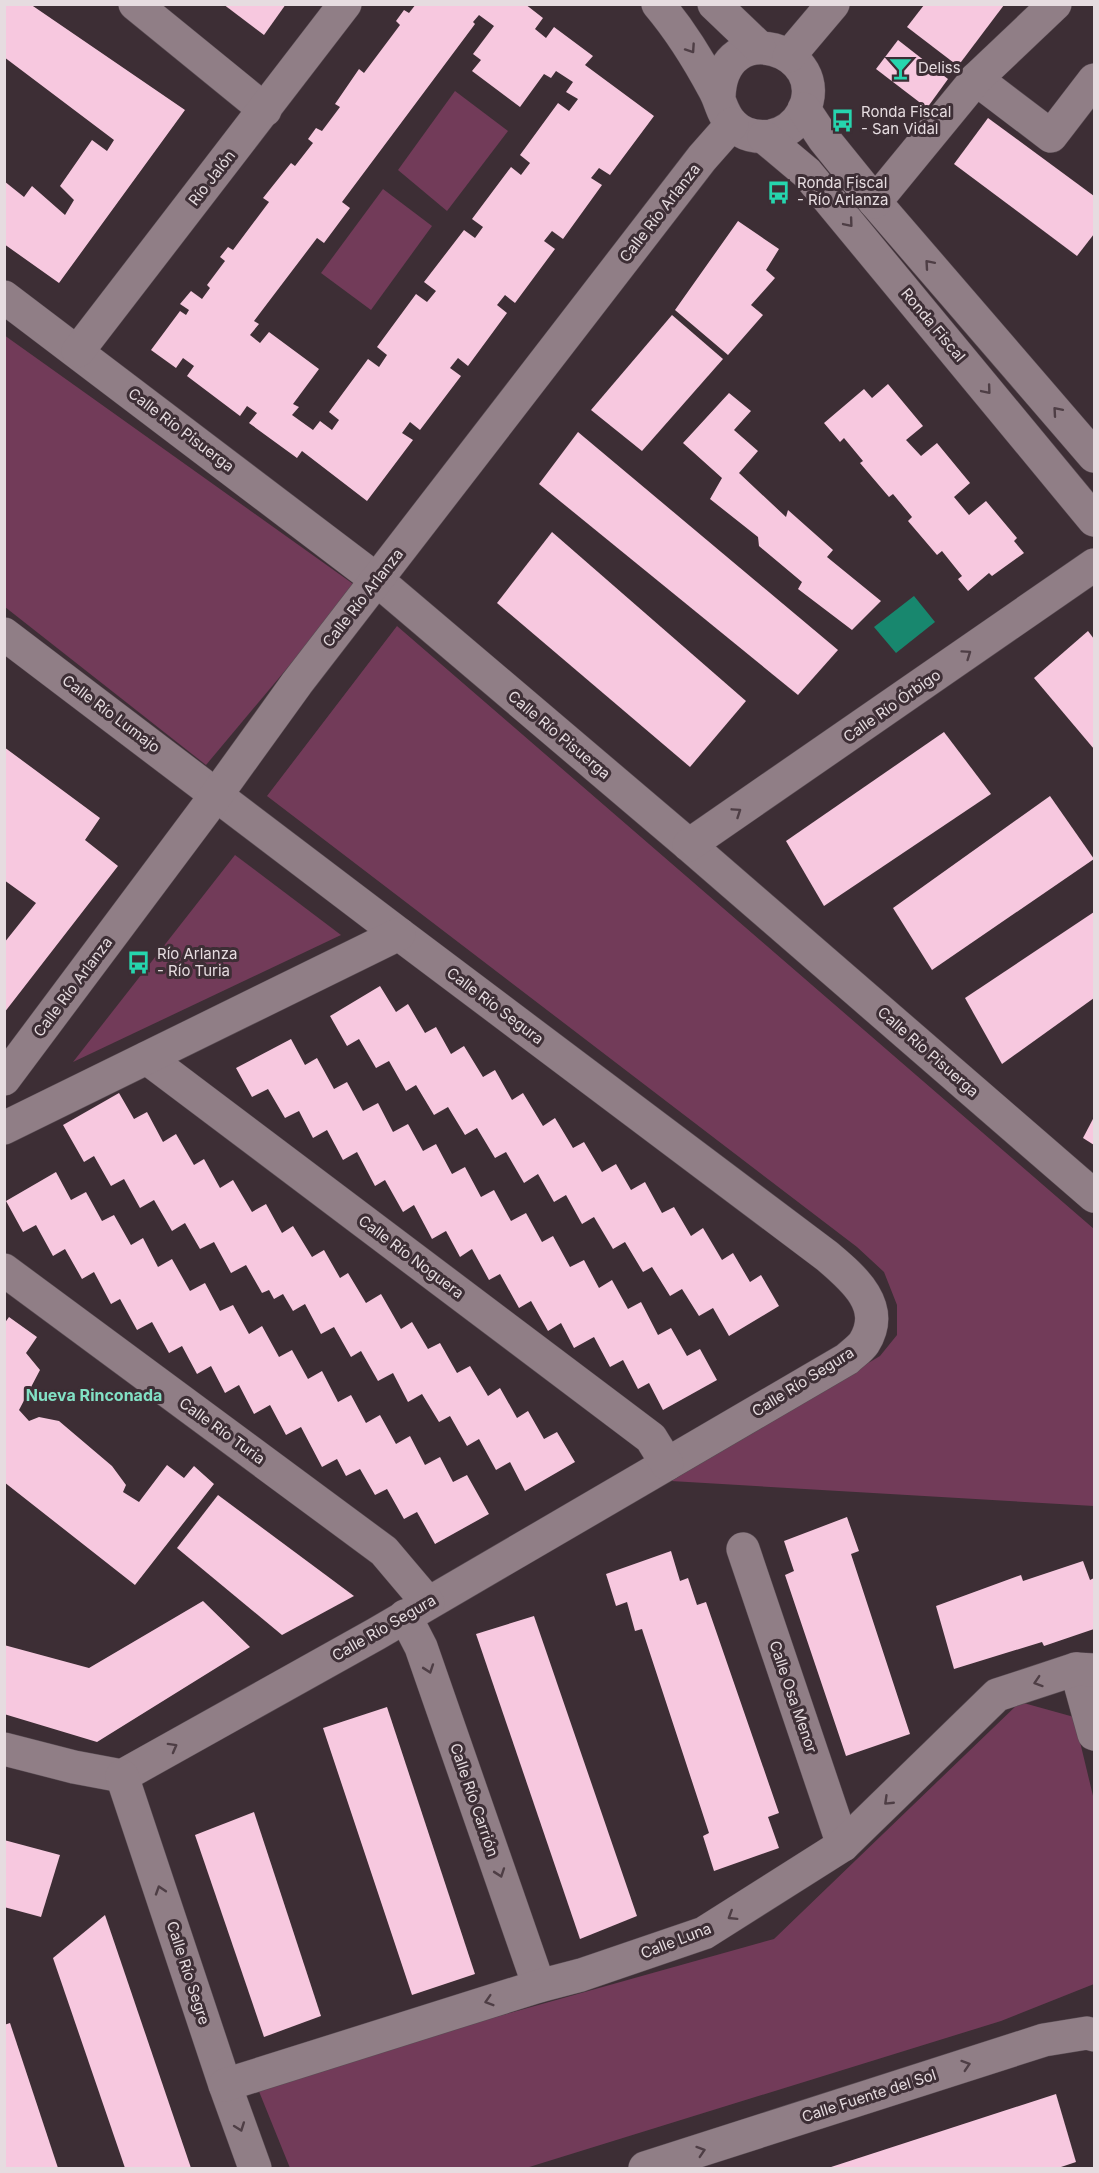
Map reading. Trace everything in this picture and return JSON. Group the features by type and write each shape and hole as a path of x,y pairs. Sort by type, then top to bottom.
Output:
{"street":[{"path":"135,4 266,110"},
{"name":"Río Jalón","path":"78,351 266,110 345,4"},
{"path":"658,4 699,61 725,111"},
{"path":"714,4 774,52 800,67 806,80 808,95 804,109 792,126 784,132 764,137"},
{"path":"725,111 719,83 724,70 734,58 746,51 774,52 833,4"},
{"path":"875,202 976,79 1055,4"},
{"path":"976,79 1051,136 1095,80"},
{"path":"804,109 824,139 875,202 1095,456"},
{"name":"Ronda Fiscal","path":"725,111 752,136 764,137 807,173 1095,520"},
{"name":"Calle Río Arlanza","path":"4,1078 217,794 297,683 702,158 725,111"},
{"name":"Calle Río Pisuerga","path":"4,297 377,580 689,845 1095,1196"},
{"name":"Calle Río Órbigo","path":"689,845 1095,565"},
{"name":"Calle Río Lumajo","path":"4,634 217,794"},
{"name":"Calle Río Segura","path":"122,1776 416,1610 847,1359 864,1344 871,1323 869,1300 851,1276 827,1256 217,794"},
{"path":"4,1128 399,934"},
{"name":"Calle Río Noguera","path":"147,1058 651,1438 667,1464"},
{"name":"Calle Río Turia","path":"4,1270 384,1551 416,1610"},
{"name":"Calle Osa Menor","path":"743,1549 843,1845"},
{"name":"Calle Río Carrión","path":"416,1610 421,1647 539,1986"},
{"path":"1085,1670 1095,1734"},
{"name":"Calle Luna","path":"225,2085 539,1986 581,1975 704,1933 843,1845 997,1695 1085,1670"},
{"path":"4,1749 74,1767 122,1776"},
{"name":"Calle Río Segre","path":"122,1776 255,2169"},
{"name":"Calle Fuente del Sol","path":"645,2169 1044,2040 1087,2033 1095,2035"}],"shaded area":[{"path":"455,91 508,131 447,211 398,170"},
{"path":"383,189 432,226 371,310 321,273"},
{"path":"4,335 356,586 206,765 5,607"},
{"path":"914,596 935,622 896,653 874,627"},
{"path":"397,626 1094,1229 1094,1506 671,1481 880,1356 897,1335 897,1305 884,1272 857,1247 267,796"},
{"path":"235,855 341,935 73,1062"},
{"path":"1020,1702 1074,1717 1094,1800 1094,1984 1001,2021 526,2168 290,2168 256,2084 774,1939"}],"building":[{"path":"4,4 30,4 185,110 59,283 4,244 4,181 24,197 32,186 65,215 74,200 60,186 92,140 107,151 114,140 4,57"},
{"path":"223,4 286,4 264,35"},
{"path":"416,4 525,4 543,18 535,29 546,38 554,27 593,56 585,65 654,116 610,175 599,168 591,178 602,185 563,239 552,231 544,241 555,249 515,303 505,295 497,305 507,313 468,366 458,358 450,368 461,376 420,430 410,422 402,433 413,440 367,501 302,451 297,458 249,423 257,413 247,406 240,416 187,376 194,366 183,358 176,368 151,350 180,311 186,315 189,310 180,304 191,291 202,299 210,288 207,285 225,261 220,257 228,247 233,250 269,202 263,198 291,163 295,166 313,143 308,139 316,128 322,131 340,107 335,104 359,69 364,73 400,25 396,21 404,10 409,13","holes":["479,15 494,26 473,54 481,60 472,71 520,107 544,74 551,78 556,71 573,82 566,92 578,99 569,111 558,103 520,155 530,163 521,175 511,167 472,219 483,227 475,238 464,230 424,282 436,291 427,302 416,294 377,347 387,355 379,367 368,359 329,412 339,420 332,430 320,421 313,430 292,415 299,407 293,404 319,369 269,332 260,343 250,335 259,324 254,321 317,238 324,243 350,208 342,202 475,24 473,22"]},
{"path":"924,5 1004,5 958,66 907,27"},
{"path":"898,40 948,79 927,108 876,69"},
{"path":"988,118 1094,196 1094,234 1077,256 954,164"},
{"path":"738,221 779,249 766,270 775,278 751,305 763,315 728,355 675,310"},
{"path":"672,315 723,359 642,451 591,410"},
{"path":"888,384 923,426 906,440 921,456 937,443 970,483 954,497 969,515 986,501 1017,538 1014,541 1024,553 992,576 989,573 968,591 958,579 962,576 942,551 937,555 908,521 912,517 893,494 889,497 860,463 863,461 844,438 840,442 824,423 864,389 872,398"},
{"path":"729,393 751,411 734,430 758,451 739,473 786,517 788,510 833,550 827,557 881,601 852,630 798,589 802,582 759,546 758,537 710,499 722,478 683,443"},
{"path":"578,432 838,650 798,695 539,484"},
{"path":"552,532 746,701 690,767 497,603"},
{"path":"1088,631 1094,639 1094,749 1034,678"},
{"path":"944,732 991,794 824,906 786,841"},
{"path":"4,747 100,818 85,840 118,866 4,1013 4,943 36,903 4,880"},
{"path":"1050,796 1094,859 932,970 893,908"},
{"path":"1094,912 1094,998 1002,1064 965,998"},
{"path":"380,986 396,1012 408,1004 425,1033 436,1027 451,1054 464,1046 483,1077 495,1070 512,1100 523,1093 543,1126 555,1118 573,1148 584,1142 602,1172 616,1164 631,1190 645,1182 662,1213 674,1207 691,1236 703,1228 722,1260 733,1253 750,1282 761,1275 779,1306 729,1336 713,1308 699,1316 682,1289 670,1296 652,1267 643,1272 625,1242 613,1249 594,1217 582,1224 566,1195 554,1202 538,1174 524,1183 506,1152 495,1158 477,1128 465,1135 448,1107 434,1115 416,1085 406,1091 389,1061 376,1068 359,1039 347,1046 330,1016"},
{"path":"291,1039 305,1065 317,1058 334,1089 347,1082 363,1111 378,1103 393,1132 408,1124 423,1151 436,1144 452,1174 465,1167 481,1197 494,1190 511,1221 526,1213 542,1242 553,1236 570,1267 584,1260 599,1288 612,1280 628,1309 641,1302 658,1335 671,1328 687,1356 700,1349 717,1380 663,1410 649,1383 638,1389 623,1360 610,1367 594,1337 574,1348 561,1323 548,1331 531,1301 519,1308 500,1274 489,1280 472,1249 460,1257 446,1231 432,1239 414,1205 403,1212 385,1180 375,1186 357,1152 343,1160 327,1130 313,1138 299,1111 285,1118 268,1089 252,1097 236,1068"},
{"path":"119,1093 134,1119 147,1112 163,1142 176,1134 194,1165 204,1159 220,1188 233,1180 252,1212 266,1204 282,1233 293,1226 312,1257 324,1250 340,1278 348,1273 366,1303 381,1294 401,1329 412,1322 428,1349 440,1343 457,1373 470,1366 488,1396 500,1388 517,1418 528,1411 544,1439 557,1432 575,1462 525,1491 510,1462 496,1470 479,1439 467,1446 450,1416 439,1422 422,1394 408,1402 393,1373 378,1381 361,1351 351,1357 334,1327 321,1334 305,1304 293,1311 283,1294 274,1299 269,1290 262,1293 246,1265 231,1273 214,1242 200,1249 185,1223 172,1231 154,1200 140,1208 124,1179 111,1186 94,1156 84,1162 63,1125"},
{"path":"1094,1117 1094,1145 1083,1138"},
{"path":"56,1172 71,1200 86,1192 102,1221 114,1215 131,1245 143,1238 158,1267 172,1259 190,1291 205,1283 220,1311 233,1305 249,1334 262,1326 279,1357 292,1350 308,1379 322,1371 338,1402 351,1395 366,1423 380,1415 396,1444 410,1436 425,1465 440,1457 453,1482 467,1475 489,1514 435,1544 417,1512 404,1519 387,1489 375,1495 360,1469 346,1476 337,1459 322,1467 301,1427 286,1435 270,1405 254,1414 239,1385 225,1393 211,1366 197,1374 182,1346 169,1353 152,1322 137,1330 120,1299 111,1304 94,1272 82,1279 65,1249 53,1256 36,1225 23,1232 6,1201"},
{"path":"9,1317 37,1337 26,1353 40,1370 19,1410 29,1421 39,1417 59,1421 112,1466 126,1485 123,1492 139,1502 167,1465 184,1478 194,1466 214,1484 135,1585 4,1482 4,1324"},
{"path":"218,1495 354,1596 282,1635 177,1548"},
{"path":"847,1517 859,1551 851,1554 910,1734 846,1756 785,1575 794,1571 784,1541"},
{"path":"671,1551 680,1581 688,1578 697,1605 706,1602 779,1813 768,1817 779,1848 714,1871 703,1836 709,1833 642,1629 635,1631 627,1602 616,1606 606,1574"},
{"path":"1083,1561 1090,1580 1094,1578 1094,1629 1044,1646 1042,1642 954,1669 936,1606 1021,1575 1023,1581"},
{"path":"203,1601 250,1647 97,1742 4,1714 4,1645 89,1668"},
{"path":"534,1616 637,1916 580,1939 476,1634"},
{"path":"387,1707 475,1974 412,1995 323,1728"},
{"path":"254,1812 321,2016 264,2037 195,1835"},
{"path":"4,1840 60,1855 41,1917 4,1907"},
{"path":"105,1915 191,2168 125,2168 53,1958"},
{"path":"10,2023 58,2168 4,2168 4,2025"},
{"path":"1056,2094 1076,2162 1058,2168 828,2168"}],"place":[{"name":"Deliss","path":"900,68"},
{"name":"Ronda Fiscal - San Vidal","path":"843,121"},
{"name":"Ronda Fiscal - Río Arlanza","path":"779,192"},
{"name":"Río Arlanza - Río Turia","path":"139,963"}],"district":[{"name":"Nueva Rinconada","path":"94,1395"}]}
